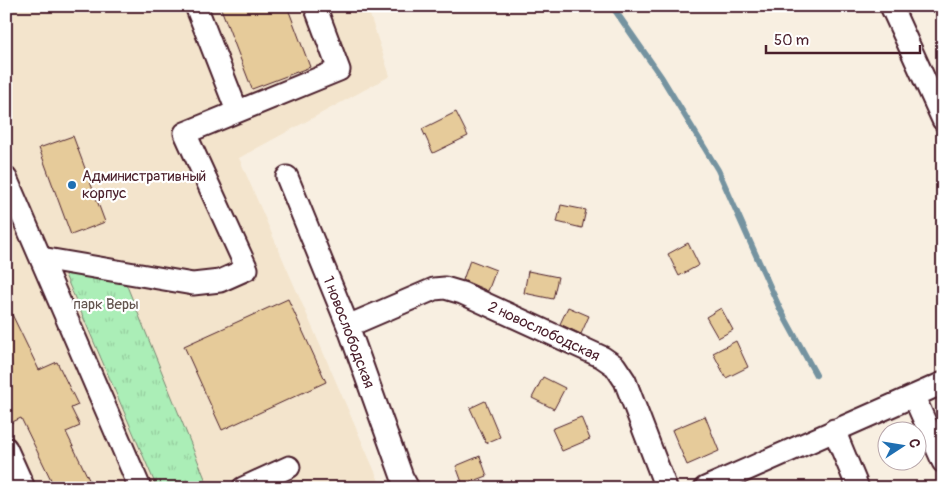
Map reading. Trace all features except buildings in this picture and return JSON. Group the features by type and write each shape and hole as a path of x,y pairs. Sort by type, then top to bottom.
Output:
{"street":[{"path":"196,6 237,111"},
{"path":"41,258 193,284 220,281 247,269 185,133 339,70 315,6"},
{"path":"891,6 943,120"},
{"name":"1 новослободская","path":"286,177 348,326 402,477 408,488"},
{"path":"6,178 14,217 41,258 140,488"},
{"name":"2 новослободская","path":"348,326 424,292 445,288 462,293 602,357 615,366 625,381 666,488"},
{"path":"705,488 943,383"},
{"path":"914,397 943,462"},
{"path":"834,430 858,488"},
{"path":"6,448 24,488"},
{"path":"243,488 289,467"}],"shaded area":[{"path":"6,6 367,6 390,76 239,158 382,488 6,488"}],"green space":[{"name":"парк Веры","path":"71,266 125,281 208,486 203,488 157,488 65,275"}],"waterway":[{"path":"612,6 662,78 718,170 780,309 816,375"}],"place":[{"name":"Административный корпус","path":"72,185"}]}
